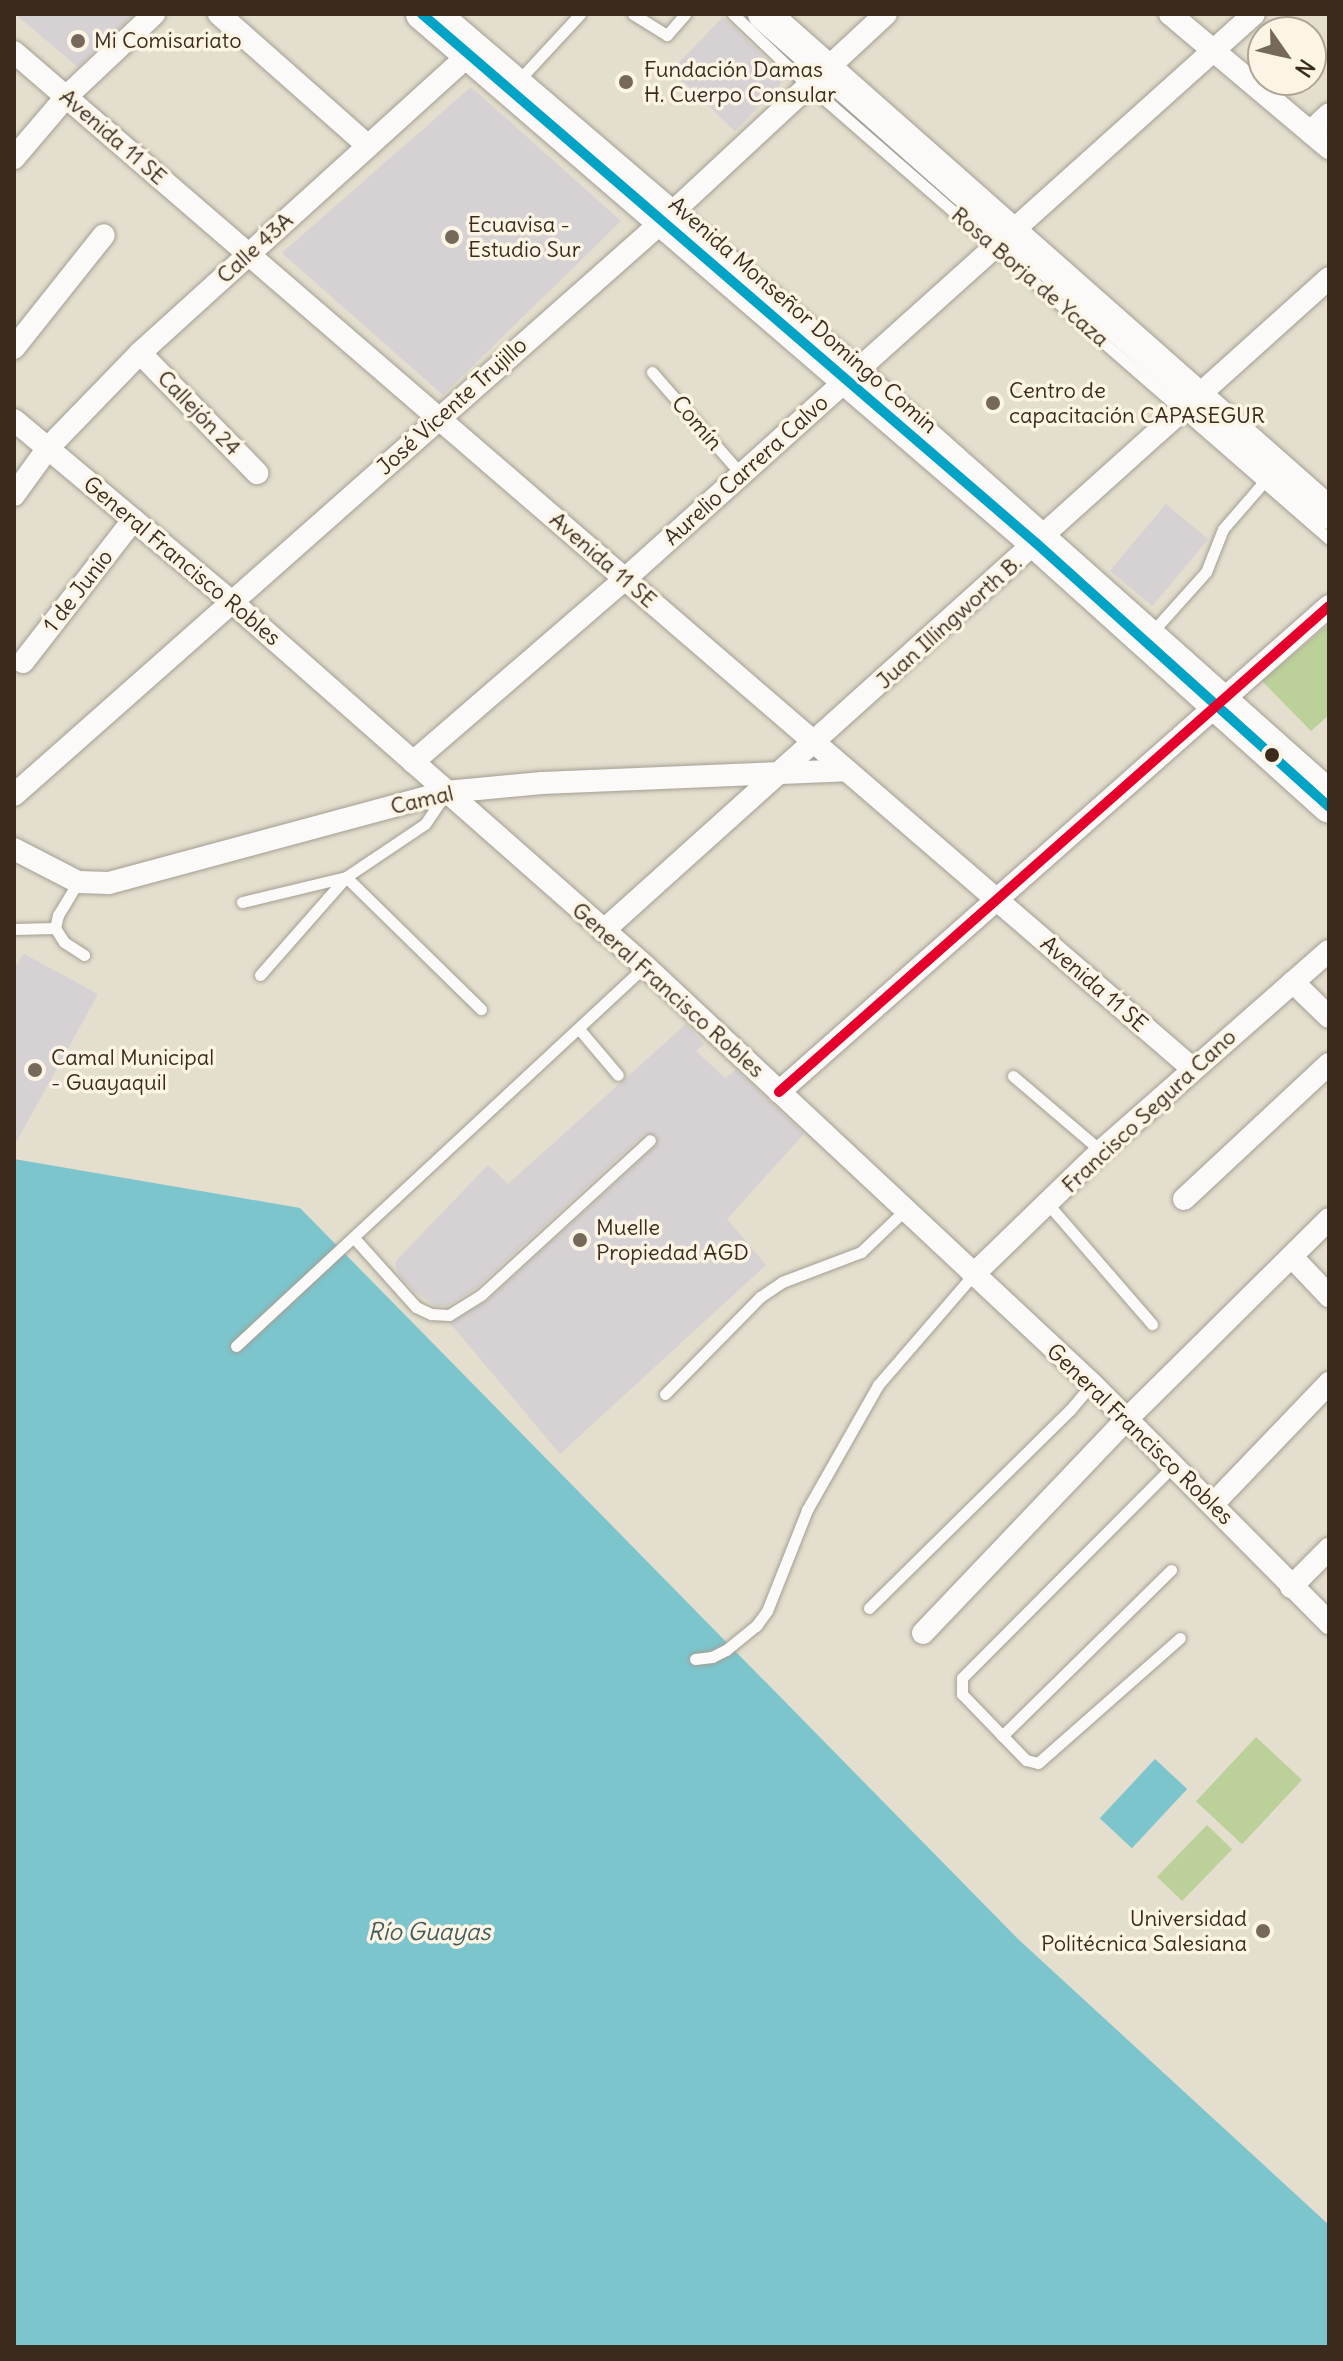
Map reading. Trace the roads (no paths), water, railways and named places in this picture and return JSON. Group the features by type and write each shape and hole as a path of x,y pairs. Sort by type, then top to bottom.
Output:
{"main road":[{"name":"Avenida Monseñor Domingo Comin","path":"422,14 469,55 517,83 1043,537 1224,699 1329,807"},
{"name":"Rosa Borja de Ycaza","path":"764,14 819,79 1270,475 1329,513"}],"street":[{"path":"14,158 66,97 154,14"},
{"path":"219,14 368,146"},
{"name":"José Vicente Trujillo","path":"14,795 670,214 886,14"},
{"path":"1170,14 1329,148"},
{"name":"Aurelio Carrera Calvo","path":"413,762 625,579 1254,14"},
{"name":"Avenida 11 SE","path":"14,52 1193,1069"},
{"name":"Calle 43A","path":"14,495 48,448 140,353 469,55"},
{"path":"1310,132 1329,114"},
{"path":"14,348 104,235"},
{"name":"Juan Illingworth B.","path":"603,931 1329,278"},
{"name":"Callejón 24","path":"140,353 257,473"},
{"name":"General Francisco Robles","path":"14,420 233,603 645,966 1092,1384 1329,1623"},
{"name":"1 de Junio","path":"23,662 133,520"},
{"path":"779,1092 1329,606"},
{"name":"Camal","path":"14,849 78,882 109,883 446,792 542,783 847,770"},
{"name":"Francisco Segura Cano","path":"973,1275 1101,1151 1329,951"},
{"path":"1293,982 1329,1017"},
{"path":"1184,1199 1329,1064"},
{"path":"923,1633 1127,1419 1329,1219"},
{"path":"1292,1257 1329,1296"},
{"path":"1213,1504 1329,1383"},
{"path":"1291,1587 1329,1549"}],"lane":[{"name":"Avenida Monseñor Domingo Comin","path":"450,14 517,83"},
{"path":"517,83 580,14"},
{"path":"633,14 667,35 685,14"},
{"name":"Rosa Borja de Ycaza","path":"733,14 819,79"},
{"name":"Comín","path":"652,372 741,474"},
{"path":"1151,633 1206,572 1223,529 1270,475"},
{"name":"Rosa Borja de Ycaza","path":"1270,475 1329,539"},
{"name":"Avenida Monseñor Domingo Comin","path":"1224,699 1329,782"},
{"path":"260,975 346,877 425,824 446,792"},
{"path":"242,902 346,877"},
{"path":"346,877 481,1009"},
{"path":"78,882 58,915 55,928 64,942 84,955"},
{"path":"14,929 55,928"},
{"path":"236,1346 355,1239 645,966"},
{"path":"579,1029 618,1075"},
{"path":"1013,1076 1101,1151"},
{"path":"355,1239 416,1307 431,1314 449,1315 481,1295 650,1140"},
{"path":"1048,1204 1152,1324"},
{"path":"665,1394 760,1297 782,1282 861,1252 905,1210"},
{"path":"695,1659 712,1657 726,1650 756,1626 767,1611 807,1510 878,1385 973,1275"},
{"path":"869,1608 1092,1384"},
{"path":"1174,1465 962,1678 962,1694 1026,1760 1038,1763 1180,1638"},
{"path":"1002,1736 1171,1570"}],"water":[{"name":"Río Guayas","path":"14,1159 300,1208 1018,1939 1329,2225 1329,2347 14,2347"},
{"path":"1155,1759 1187,1789 1132,1848 1100,1818"}],"place":[{"name":"Mi Comisariato","path":"78,41"},
{"name":"Fundación Damas H. Cuerpo Consular","path":"626,82"},
{"name":"Ecuavisa - Estudio Sur","path":"452,237"},
{"name":"Centro de capacitación CAPASEGUR","path":"993,403"},
{"name":"Camal Municipal - Guayaquil","path":"35,1070"},
{"name":"Muelle Propiedad AGD","path":"580,1240"},
{"name":"Universidad Politécnica Salesiana","path":"1263,1931"}]}
